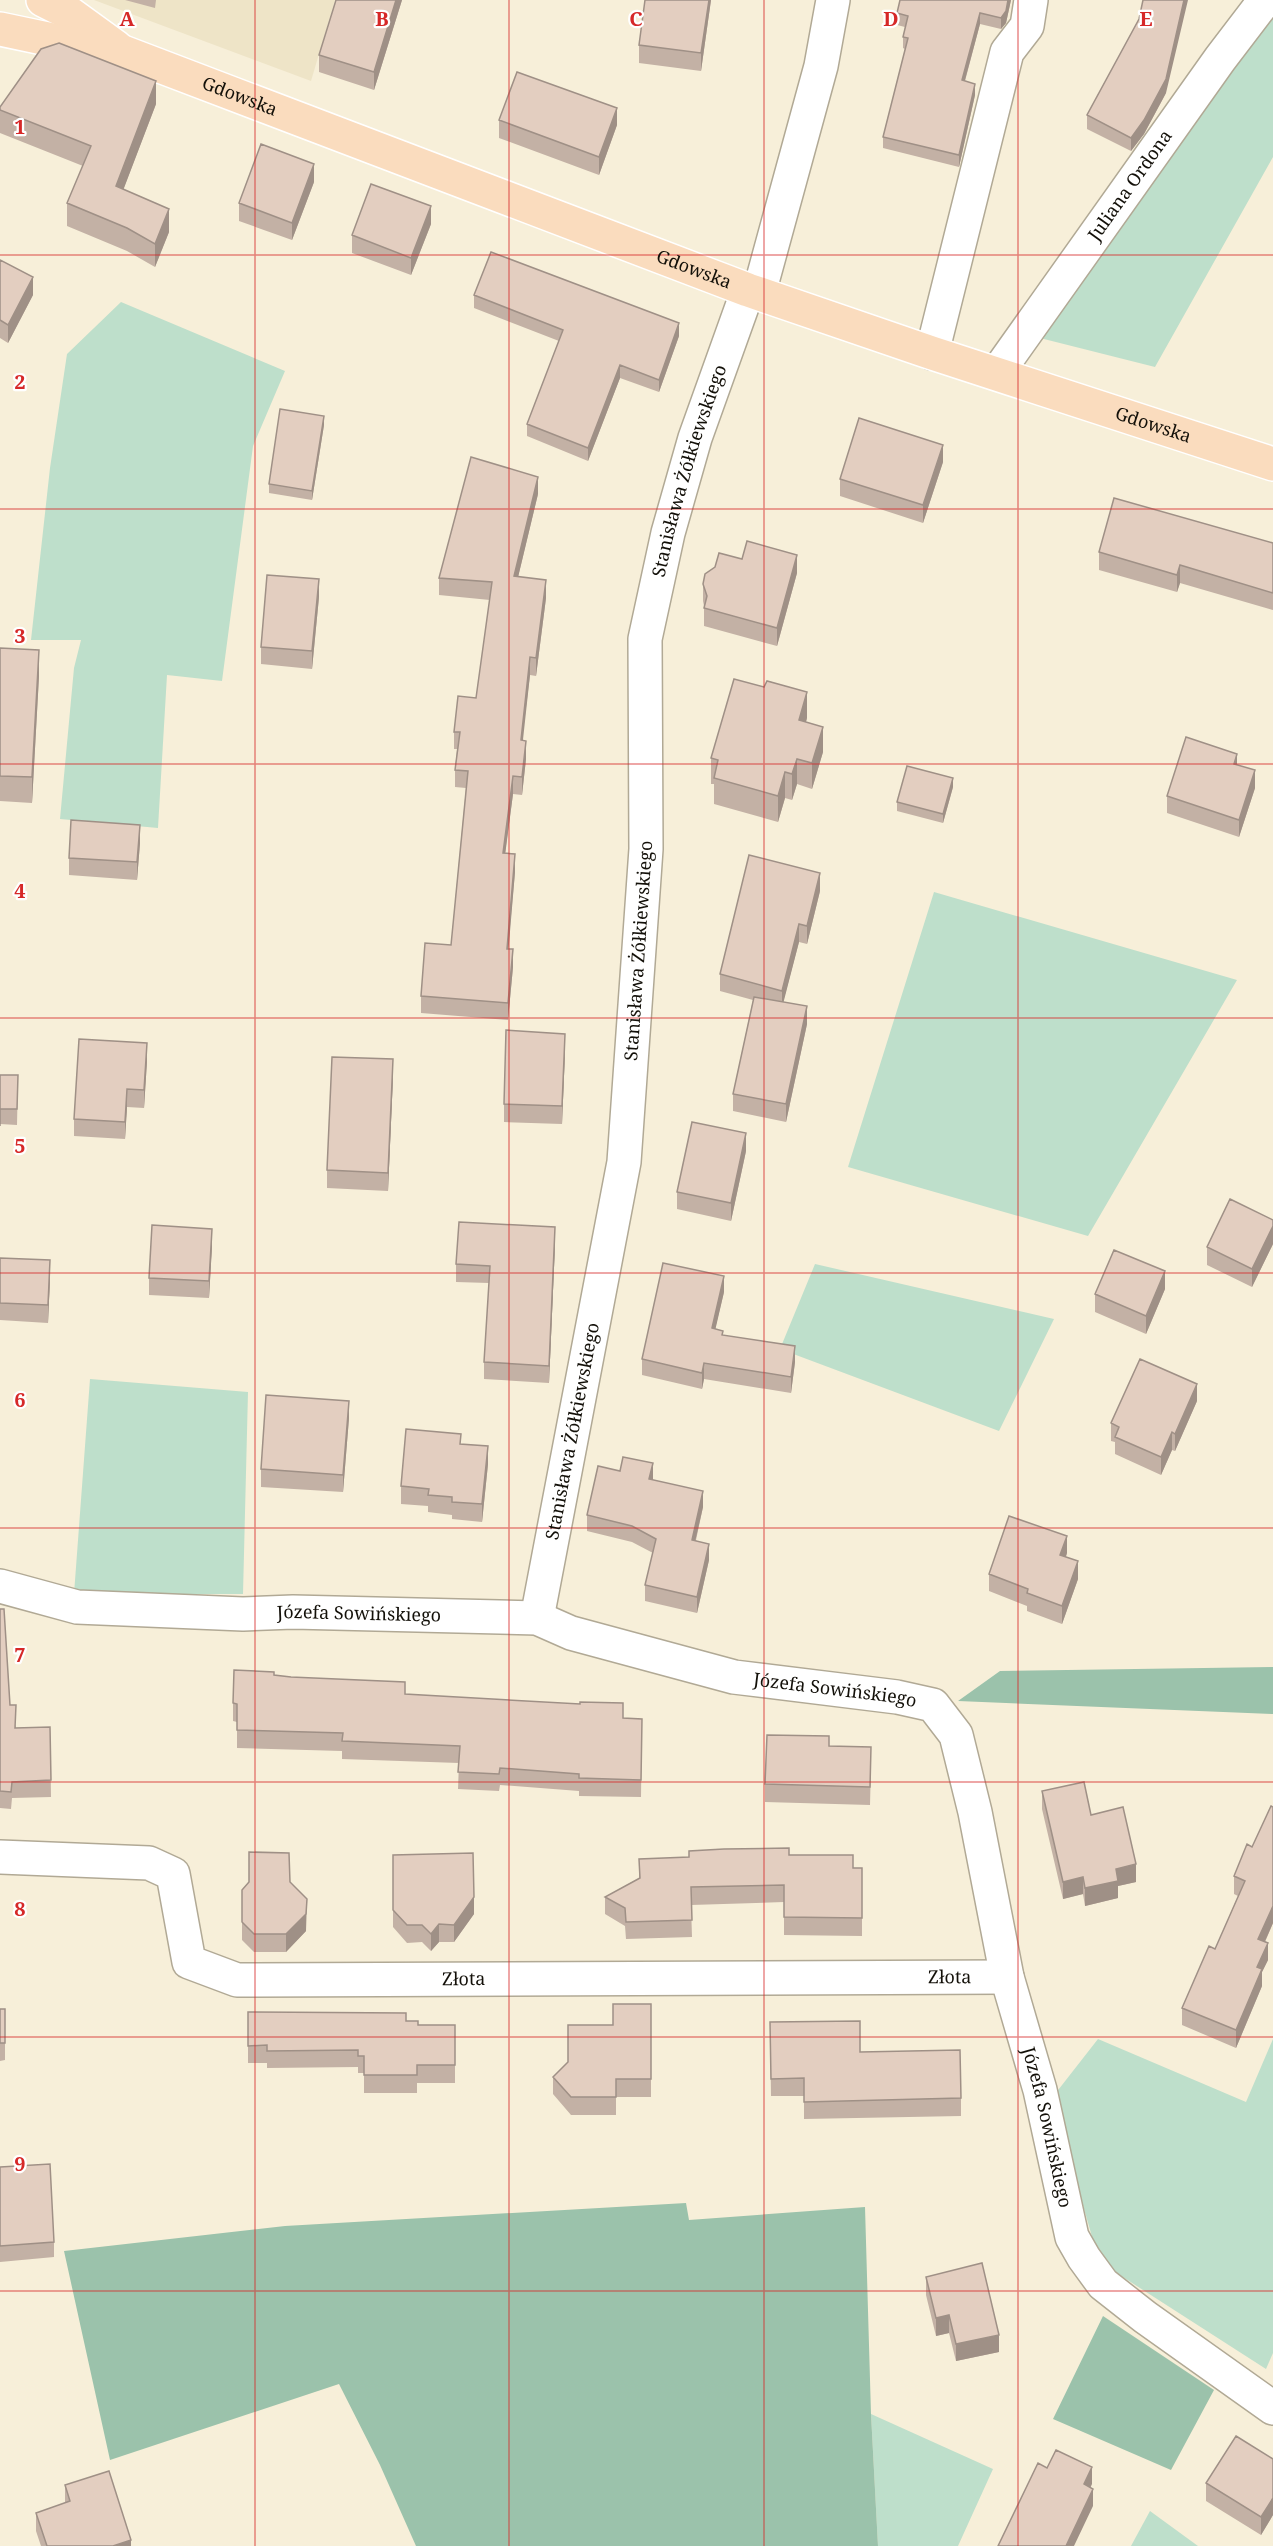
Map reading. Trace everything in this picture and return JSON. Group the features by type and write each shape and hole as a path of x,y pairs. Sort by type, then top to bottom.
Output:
{"main road":[{"name":"Gdowska","path":"43,0 69,13 123,52"},
{"name":"Gdowska","path":"0,28 57,41 123,52 754,291 932,353 1273,464"}],"street":[{"name":"Stanisława Żółkiewskiego","path":"537,1618 624,1162 646,849 645,639 668,533 695,438 754,291 821,66 833,0"},
{"path":"932,353 1007,52 1026,26 1031,0"},
{"name":"Juliana Ordona","path":"997,373 1265,0"},
{"name":"Józefa Sowińskiego","path":"0,1586 77,1607 243,1614 293,1612 537,1618 572,1633 734,1677 897,1697 933,1705 957,1735 975,1812 1006,1977 1040,2090 1072,2237 1103,2284 1273,2408"},
{"name":"Złota","path":"0,1857 150,1863 173,1874 189,1962 237,1980 1006,1977"}],"shaded area":[{"path":"94,0 335,0 311,81"}],"green space":[{"path":"1273,2 1273,157 1155,367 1036,337"},
{"path":"121,302 285,371 253,446 222,681 167,675 158,828 60,819 74,668 81,640 31,640 50,468 67,354"},
{"path":"934,892 1237,980 1088,1236 848,1167"},
{"path":"815,1264 1054,1319 999,1431 780,1349"},
{"path":"90,1379 248,1392 243,1594 74,1594"},
{"path":"1273,1667 1273,1714 958,1701 1000,1671"},
{"path":"1098,2039 1246,2102 1273,2039 1273,2353 1266,2369 1115,2272 1093,2240 1080,2195 1066,2173 1055,2094"},
{"path":"686,2203 689,2220 865,2207 871,2414 878,2546 416,2546 380,2465 339,2384 110,2460 64,2251 285,2226"},
{"path":"1103,2316 1214,2390 1171,2470 1053,2419"},
{"path":"871,2414 993,2469 958,2546 878,2546"},
{"path":"1150,2511 1198,2546 1131,2546"}],"building":[{"path":"336,0 396,0 374,72 319,55"},
{"path":"645,0 709,0 701,53 639,45"},
{"path":"900,0 1008,0 1006,11 1001,18 980,13 962,80 975,84 959,155 883,137 908,38 903,37 908,16 897,13"},
{"path":"1143,0 1184,0 1166,79 1144,120 1131,138 1087,115 1139,19"},
{"path":"59,43 156,81 116,186 169,209 155,244 127,228 67,203 91,146 0,110 41,49"},
{"path":"517,72 617,108 599,157 499,120"},
{"path":"261,144 314,164 292,223 239,203"},
{"path":"371,184 431,206 411,258 352,235"},
{"path":"491,252 679,323 659,380 620,365 588,448 527,424 563,330 474,295"},
{"path":"0,260 33,277 8,325 0,320"},
{"path":"280,409 324,416 312,491 269,484"},
{"path":"859,418 943,445 923,505 840,479"},
{"path":"471,457 538,477 514,576 546,580 536,658 530,657 521,740 526,741 522,777 513,776 503,853 515,854 507,949 513,949 508,1003 421,996 425,943 451,945 468,771 455,770 460,732 454,732 458,696 476,698 492,582 439,578"},
{"path":"1114,498 1273,543 1273,593 1180,565 1177,575 1099,552"},
{"path":"747,541 797,555 777,628 704,608 707,596 703,584 705,574 715,567 719,553 742,559"},
{"path":"267,575 319,579 312,651 261,647"},
{"path":"0,648 39,650 32,777 0,776"},
{"path":"734,679 764,687 767,681 807,692 799,720 823,727 812,763 797,759 792,774 785,772 778,796 714,778 718,760 711,758"},
{"path":"1186,737 1237,754 1234,764 1255,770 1239,820 1167,796"},
{"path":"907,766 953,778 943,814 897,802"},
{"path":"71,820 140,825 137,862 69,858"},
{"path":"749,855 820,873 807,926 799,924 782,991 720,974"},
{"path":"754,997 807,1006 786,1104 733,1094"},
{"path":"506,1030 565,1034 562,1106 504,1104"},
{"path":"79,1039 147,1043 144,1090 127,1089 125,1122 74,1119"},
{"path":"332,1057 393,1059 388,1173 327,1170"},
{"path":"0,1075 18,1075 17,1109 0,1109"},
{"path":"692,1122 746,1133 731,1203 677,1192"},
{"path":"1230,1199 1273,1220 1273,1226 1252,1269 1207,1247"},
{"path":"459,1222 555,1227 549,1366 484,1362 490,1266 456,1264"},
{"path":"152,1225 212,1229 209,1281 149,1278"},
{"path":"1114,1250 1165,1271 1146,1316 1095,1294"},
{"path":"0,1258 50,1260 48,1305 0,1303"},
{"path":"663,1263 724,1276 712,1328 723,1331 722,1335 795,1346 791,1377 704,1363 702,1373 642,1359"},
{"path":"1140,1359 1197,1384 1175,1434 1172,1432 1161,1457 1115,1437 1119,1427 1111,1423"},
{"path":"266,1395 349,1401 343,1475 261,1469"},
{"path":"406,1429 461,1434 460,1444 488,1446 482,1504 452,1502 452,1497 428,1495 429,1489 401,1486"},
{"path":"623,1457 653,1463 649,1479 703,1491 692,1540 709,1544 697,1597 645,1585 656,1539 632,1526 587,1515 598,1466 620,1471"},
{"path":"1009,1516 1067,1536 1060,1555 1078,1561 1062,1606 1027,1593 1028,1589 989,1574"},
{"path":"0,1609 4,1609 10,1705 16,1705 15,1728 50,1727 51,1780 12,1782 11,1792 0,1791"},
{"path":"234,1670 274,1672 274,1675 291,1677 405,1682 405,1694 580,1704 580,1702 623,1703 623,1718 642,1719 641,1780 579,1778 579,1774 500,1768 499,1774 458,1772 460,1746 342,1741 343,1733 237,1730 237,1704 233,1703"},
{"path":"767,1735 829,1736 829,1746 871,1747 870,1787 765,1784"},
{"path":"1084,1782 1091,1815 1123,1807 1136,1864 1116,1869 1118,1881 1085,1888 1083,1877 1063,1882 1042,1791"},
{"path":"1271,1806 1273,1807 1273,1906 1258,1939 1268,1943 1257,1967 1262,1969 1236,2030 1182,2008 1209,1946 1215,1949 1245,1881 1234,1876 1247,1844 1252,1847"},
{"path":"789,1848 789,1855 853,1855 853,1868 862,1868 862,1918 784,1917 784,1885 691,1887 692,1920 626,1922 625,1908 605,1897 640,1878 639,1859 689,1857 689,1851"},
{"path":"249,1852 289,1853 290,1882 307,1899 306,1914 286,1934 254,1934 242,1922 242,1890 249,1882"},
{"path":"473,1853 474,1897 454,1925 439,1924 431,1934 422,1925 407,1925 393,1910 393,1855"},
{"path":"613,2004 651,2004 651,2079 616,2079 616,2097 571,2097 553,2077 568,2062 568,2025 613,2025"},
{"path":"0,2009 5,2009 5,2043 0,2043"},
{"path":"248,2012 406,2013 406,2021 418,2021 418,2025 455,2025 455,2065 417,2065 417,2075 364,2075 364,2056 358,2056 358,2050 267,2051 267,2045 248,2046"},
{"path":"860,2021 860,2052 960,2050 961,2098 804,2102 804,2078 771,2079 770,2022"},
{"path":"50,2164 54,2242 0,2246 0,2167"},
{"path":"982,2263 999,2335 956,2344 949,2315 936,2318 926,2277"},
{"path":"1236,2436 1273,2459 1273,2498 1261,2517 1206,2483"},
{"path":"1056,2450 1092,2467 1084,2484 1093,2489 1066,2546 998,2546 1038,2463 1047,2468"},
{"path":"109,2471 131,2540 113,2546 47,2546 36,2513 70,2501 65,2485"}]}
